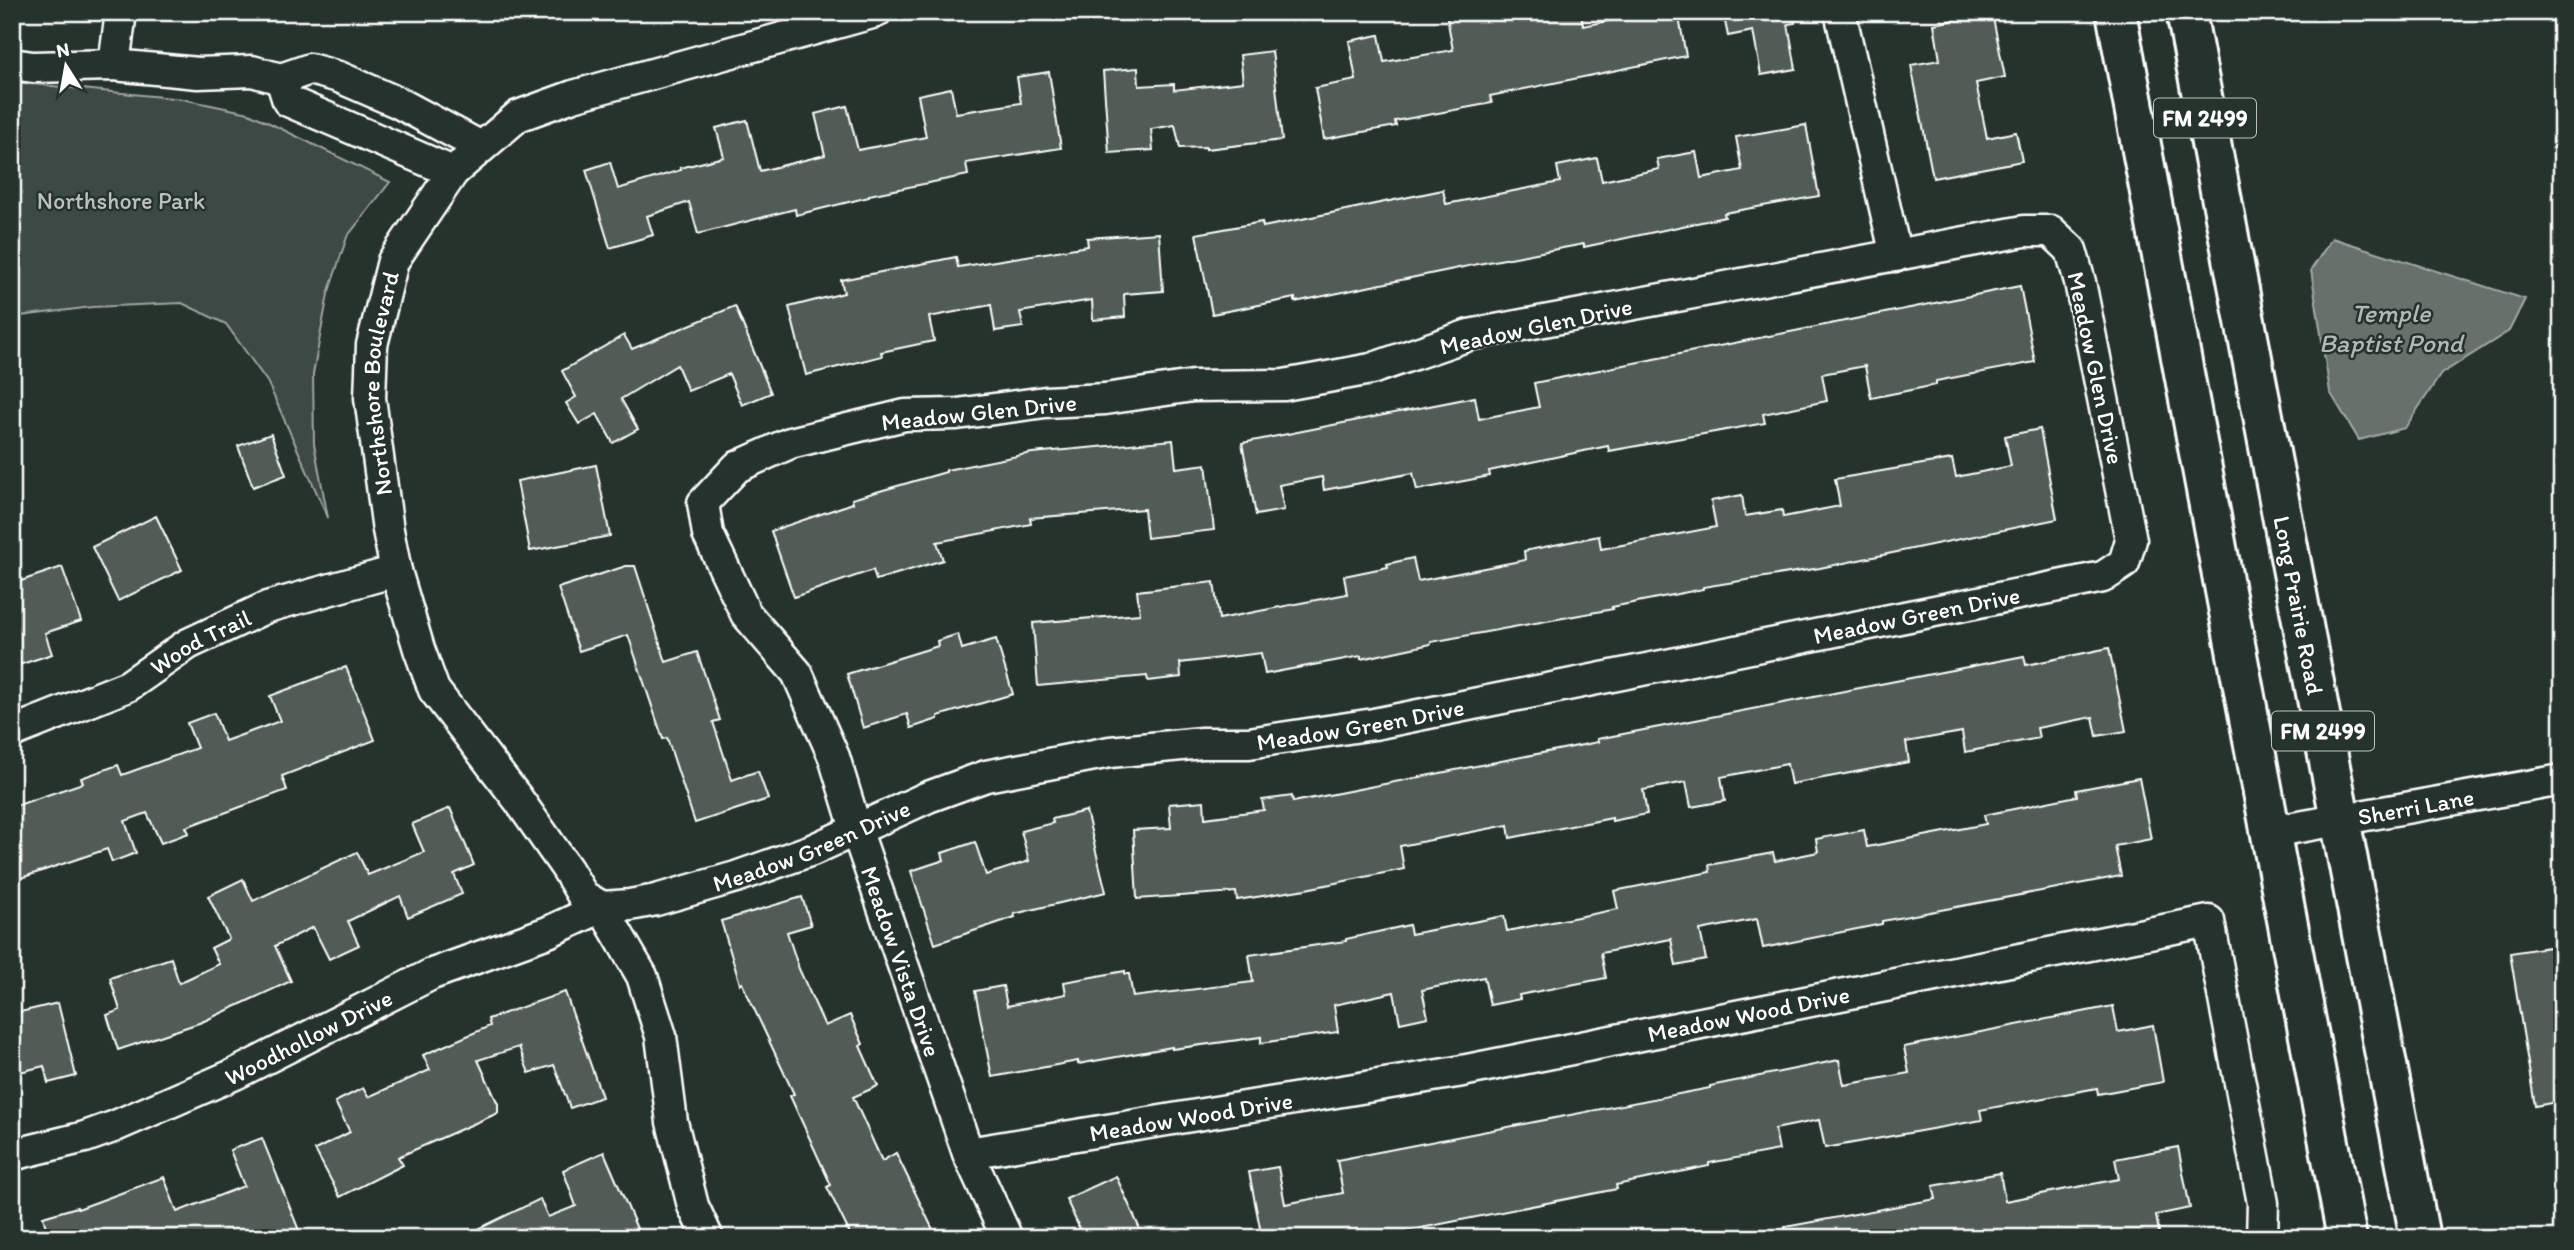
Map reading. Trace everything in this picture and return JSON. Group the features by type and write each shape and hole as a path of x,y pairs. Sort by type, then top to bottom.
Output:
{"main road":[{"name":"FM 2499","path":"2116,12 2347,1238"},
{"name":"Long Prairie Road","path":"2186,12 2420,1238"}],"street":[{"path":"114,65 121,12"},
{"name":"Northshore Boulevard","path":"708,1238 694,1206 684,1170 673,1122 660,1036 642,976 602,907 583,896 518,799 434,690 396,572 388,530 370,398 372,345 393,261 453,172 518,116 573,96 876,12"},
{"path":"1840,12 1896,256"},
{"path":"12,64 33,67 114,65 198,73 252,71 281,79 310,69 339,77 399,103 481,147"},
{"path":"281,79 288,101 453,172"},
{"name":"Meadow Glen Drive","path":"703,503 737,467 789,443 905,415 957,414 1045,402 1105,399 1193,386 1284,385 1371,369 1469,335 2024,231 2051,231 2071,250 2080,282 2131,540 2126,558"},
{"name":"Meadow Vista Drive","path":"703,503 708,534 746,614 797,673 834,757 856,829 968,1153 1007,1238"},
{"name":"Meadow Green Drive","path":"602,907 656,900 736,877 813,850 928,797 986,776 1110,752 1202,743 1249,743 1374,724 2103,578 2124,563 2126,558"},
{"name":"Wood Trail","path":"12,732 128,686 188,644 267,607 396,572"},
{"name":"Sherri Lane","path":"2271,832 2562,780"},
{"name":"Woodhollow Drive","path":"12,1155 85,1137 113,1127 235,1074 432,974 548,932 602,907"},
{"name":"Meadow Wood Drive","path":"968,1153 1458,1072 2208,921 2263,1203 2262,1238"}],"green space":[{"name":"Northshore Park","path":"12,82 182,99 249,113 390,182 347,237 328,294 313,374 314,444 328,518 268,383 226,324 182,303 92,307 12,317"}],"water":[{"name":"Temple Baptist Pond","path":"2332,238 2525,299 2509,331 2441,374 2405,428 2359,440 2330,392 2311,270"}],"building":[{"path":"1446,12 1581,12 1583,26 1652,12 1678,12 1686,56 1490,96 1492,103 1395,121 1396,126 1324,139 1315,88 1356,80 1349,41 1379,35 1384,62 1453,50"},
{"path":"1723,12 1794,12 1795,23 1788,24 1796,69 1761,75 1753,31 1728,36"},
{"path":"1992,13 2005,77 1976,83 1987,138 2016,132 2022,161 1933,178 1911,65 1940,60 1934,24"},
{"path":"1272,51 1282,140 1206,149 1180,148 1175,125 1151,129 1153,150 1109,153 1103,71 1138,68 1139,86 1174,84 1174,90 1243,82 1240,55"},
{"path":"1049,72 1061,148 966,163 968,175 869,195 796,215 795,209 698,234 689,202 647,216 653,235 610,248 586,170 610,162 618,189 681,170 680,168 724,157 716,128 747,120 760,171 825,155 815,114 847,106 858,150 926,137 918,95 951,88 956,113 1021,103 1017,77"},
{"path":"1806,125 1819,196 1724,213 1725,217 1584,247 1584,244 1295,302 1295,298 1212,314 1196,234 1262,222 1263,227 1443,190 1446,204 1560,182 1557,166 1597,158 1602,181 1659,169 1657,159 1696,152 1701,178 1742,170 1736,137"},
{"path":"1159,233 1163,291 1124,294 1125,317 1093,320 1092,300 1020,312 1023,327 995,331 991,305 929,317 934,341 881,352 882,356 806,375 789,307 844,293 841,280 956,257 958,267 1088,246 1087,238"},
{"path":"2020,286 2035,362 1936,381 1936,385 1871,398 1865,366 1822,374 1827,401 1763,414 1765,423 1609,451 1608,446 1489,471 1490,476 1417,490 1413,473 1324,490 1322,477 1279,485 1284,510 1256,515 1242,443 1475,397 1479,419 1539,407 1534,383"},
{"path":"735,306 771,393 742,405 729,374 688,391 677,365 621,399 638,429 613,443 597,414 579,424 566,403 576,397 562,371 624,335 632,349"},
{"path":"2040,429 2057,519 1820,568 1703,587 1612,607 1613,609 1431,642 1361,659 1361,656 1265,674 1261,653 1180,663 1181,677 1148,681 1147,676 1038,686 1033,623 1140,614 1137,591 1214,582 1219,619 1347,594 1344,576 1388,567 1387,564 1413,558 1418,581 1525,560 1524,551 1599,536 1601,549 1716,527 1711,501 1742,495 1745,516 1782,510 1783,517 1840,506 1835,479 1952,459 1956,477 2011,466 2005,436"},
{"path":"271,434 286,475 253,487 238,446"},
{"path":"1173,440 1176,468 1206,464 1214,530 1147,538 1144,509 1030,518 1031,524 937,542 943,560 876,580 873,570 794,597 771,531 853,503 852,499 946,470 1032,453"},
{"path":"596,465 610,536 530,551 517,481"},
{"path":"156,516 182,570 118,601 92,547"},
{"path":"626,566 635,566 666,662 697,652 720,720 713,722 732,780 758,771 768,799 695,823 667,738 663,739 628,635 579,651 558,588"},
{"path":"62,567 81,621 45,633 52,654 19,665 12,645 12,584"},
{"path":"958,634 962,649 996,639 1013,694 938,716 938,719 911,728 907,714 863,728 847,674 938,646 937,641"},
{"path":"2109,648 2126,731 2097,736 2093,717 2037,728 2039,738 1965,752 1962,732 1906,742 1909,762 1791,784 1787,764 1721,777 1725,801 1691,807 1686,782 1643,790 1647,814 1510,838 1508,825 1400,846 1404,869 1306,889 1237,900 1236,892 1137,899 1133,830 1171,828 1169,804 1204,801 1205,818 1264,810 1262,800 1292,796 1293,802 1598,742 1597,739 2024,656 2026,665"},
{"path":"346,667 375,740 282,776 287,790 186,827 189,833 161,843 147,813 125,821 136,853 112,862 107,849 12,881 12,807 83,783 81,778 118,765 122,775 197,748 187,723 214,713 225,741 280,721 270,696"},
{"path":"2139,778 2151,839 2115,846 2121,876 1882,921 1882,924 1763,948 1757,919 1700,930 1706,960 1676,966 1671,939 1601,953 1606,978 1519,995 1520,999 1490,1005 1484,977 1422,990 1428,1017 1400,1023 1394,992 1334,1005 1338,1032 1261,1043 1261,1037 1172,1047 992,1077 975,991 1003,986 1007,1006 1066,994 1064,982 1125,971 1125,974 1129,974 1133,997 1253,982 1249,955 1346,941 1409,925 1411,934 1504,916 1507,931 1618,909 1614,891 1710,872 1709,865 1773,853 1775,861 1818,852 1816,839 1864,830 1867,847 1986,824 1984,815 2077,796 2076,790"},
{"path":"450,808 474,865 454,874 462,894 408,917 400,896 348,921 359,945 329,959 313,927 275,946 291,981 202,1022 118,1050 107,1015 120,1010 110,978 171,958 179,983 219,964 211,948 229,939 208,896 243,879 253,901 357,852 368,875 424,852 412,824"},
{"path":"1086,811 1106,892 1014,914 1015,917 935,944 911,871 944,860 942,853 975,842 986,875 1029,861 1021,831 1053,823 1052,819"},
{"path":"802,897 811,925 787,932 799,969 825,1026 850,1015 878,1086 853,1097 882,1161 896,1153 937,1238 852,1238 827,1187 831,1185 790,1096 794,1094 742,983 740,984 721,921"},
{"path":"2562,945 2562,1101 2535,1106 2510,953"},
{"path":"565,992 602,1097 570,1108 554,1065 529,1073 519,1047 478,1060 498,1104 498,1113 398,1157 403,1165 340,1197 315,1150 350,1132 335,1102 363,1088 368,1097 430,1070 423,1055 490,1026 488,1019"},
{"path":"58,1003 76,1076 48,1083 44,1066 12,1074 12,1014"},
{"path":"2113,1006 2118,1032 2153,1025 2163,1082 2098,1094 2097,1088 1980,1110 1982,1120 1825,1148 1819,1120 1775,1129 1779,1150 1616,1185 1617,1189 1371,1238 1262,1238 1249,1172 1278,1167 1285,1204 1343,1193 1337,1160 1710,1088 1839,1060 1844,1085 1909,1073 1904,1047"},
{"path":"262,1138 302,1238 49,1238 43,1217 77,1207 78,1209 164,1177 177,1212 244,1186 230,1150"},
{"path":"2178,1147 2190,1208 2156,1215 2160,1238 1786,1238 1785,1227 1936,1199 1933,1186 2000,1173 2005,1201 2119,1179 2115,1159"},
{"path":"604,1152 641,1238 460,1238 540,1199 548,1217 576,1206 563,1170"},
{"path":"1116,1176 1144,1238 1084,1238 1066,1199"}]}
